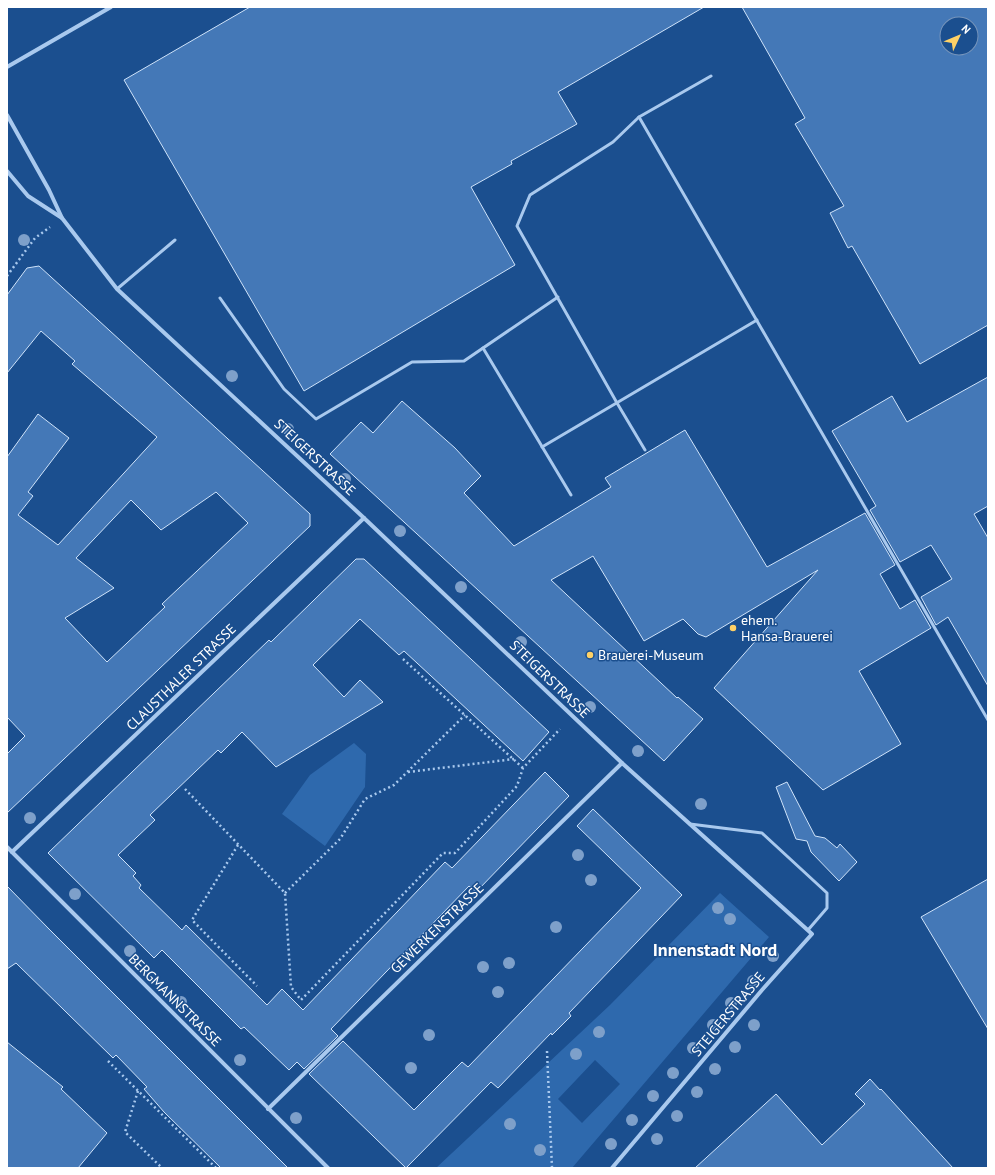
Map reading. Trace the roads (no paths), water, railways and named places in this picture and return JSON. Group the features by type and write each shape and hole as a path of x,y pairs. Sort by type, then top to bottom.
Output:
{"street":[{"path":"7,67 111,7"},
{"name":"STEIGERSTRASSE","path":"7,115 49,190 62,218 117,289 364,518 622,763 812,934 762,990 612,1168"},
{"name":"STEIGERSTRASSE","path":"7,172 28,196 62,218"},
{"name":"CLAUSTHALER STRASSE","path":"12,852 364,518"},
{"name":"GEWERKENSTRASSE","path":"268,1109 622,763"},
{"name":"BERGMANNSTRASSE","path":"7,847 328,1168"}],"lane":[{"path":"645,450 518,226 530,195 613,142 639,117 710,76"},
{"path":"639,117 988,720"},
{"path":"117,289 175,240"},
{"path":"220,298 284,389 316,419 412,362 464,361 558,297"},
{"path":"542,447 757,320"},
{"path":"483,348 571,495"},
{"path":"690,824 762,832 771,840 828,893 827,908 808,930"}],"place":[{"name":"ehem. Hansa-Brauerei","path":"733,628"},
{"name":"Brauerei-Museum","path":"590,655"}],"district":[{"name":"Innenstadt Nord","path":"715,949"}]}
